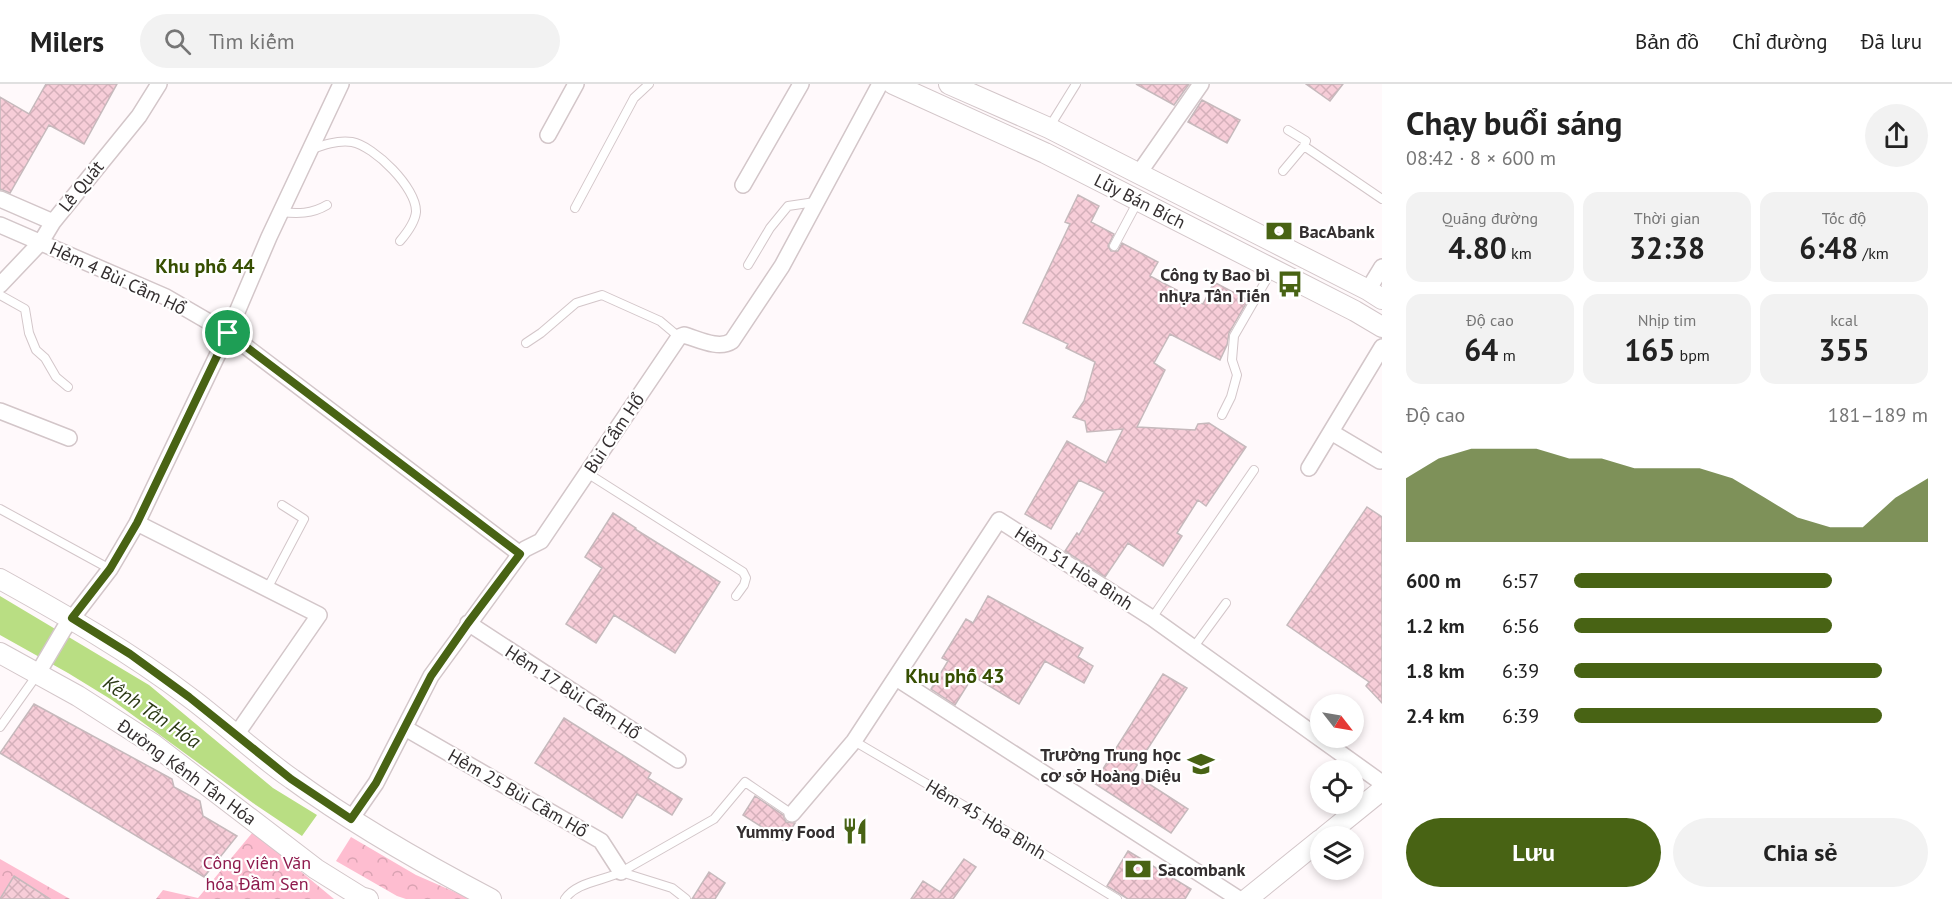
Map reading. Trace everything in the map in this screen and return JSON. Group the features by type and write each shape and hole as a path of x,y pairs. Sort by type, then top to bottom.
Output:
{"main road":[{"name":"Lũy Bán Bích","path":"893,84 1045,153 1355,311 1382,327"},
{"name":"Lũy Bán Bích","path":"960,86 1139,173 1375,295"},
{"path":"0,579 68,624 130,654 189,697 291,779 419,861 461,891 491,899"},
{"name":"Đường Kênh Tân Hóa","path":"0,653 41,668 78,696 153,744 316,869 368,899"},
{"path":"1338,826 1382,790"},
{"path":"1247,899 1267,875 1310,847"}],"street":[{"name":"Lê Quát","path":"0,285 41,242 52,222 139,116 159,84"},
{"path":"41,668 68,624 110,569 137,523 228,333 341,84"},
{"path":"548,135 576,84"},
{"path":"743,185 801,84"},
{"path":"679,337 684,335 719,345 727,345 732,341 782,266 880,84"},
{"path":"1139,173 1201,84"},
{"path":"0,199 52,222"},
{"name":"Hẻm 4 Bùi Cầm Hổ","path":"0,225 166,297 228,333 520,554"},
{"path":"1375,295 1382,267"},
{"name":"Bùi Cẩm Hổ","path":"351,819 376,783 431,676 520,554 541,541 679,337"},
{"path":"1309,468 1382,347"},
{"path":"0,411 69,438"},
{"path":"1331,432 1380,461"},
{"name":"Hẻm 51 Hòa Bình","path":"792,814 854,741 999,520 1152,618 1382,783"},
{"path":"137,523 319,615 236,735"},
{"name":"Hẻm 17 Bùi Cẩm Hổ","path":"468,623 678,760"},
{"path":"896,678 1239,899"},
{"name":"Hẻm 25 Bùi Cầm Hổ","path":"405,728 601,841 621,872"}],"lane":[{"path":"575,208 634,98 649,84"},
{"path":"1049,128 1076,84"},
{"path":"1283,171 1306,141 1288,130"},
{"path":"310,150 327,144 352,142 372,152 386,163 402,180 412,197 416,213 400,241"},
{"path":"1304,146 1382,199"},
{"path":"1114,246 1139,200"},
{"path":"748,265 770,228 788,206 816,202"},
{"path":"281,212 297,214 312,212 327,206"},
{"path":"1222,415 1231,397 1236,375 1232,360 1234,336 1273,269"},
{"path":"0,295 25,309 29,333 36,350 45,358 56,377 69,387"},
{"path":"526,343 542,333 576,303 602,295 660,321 679,337"},
{"path":"1152,618 1254,470"},
{"path":"586,473 743,572 746,578 744,585 736,596"},
{"path":"267,590 304,519 282,506"},
{"path":"0,509 110,569"},
{"path":"1193,648 1226,603"},
{"path":"0,727 41,668"},
{"name":"Hẻm 45 Hòa Bình","path":"854,741 1117,899"},
{"path":"565,899 568,894 580,887 621,872 714,819 745,782 792,814"},
{"path":"621,872 672,888 686,899"}],"green space":[{"name":"Công viên Văn hóa Đầm Sen","path":"253,832 334,899 156,899 163,890 198,898"},
{"path":"351,837 416,875 471,899 406,899 397,896 336,861"},
{"path":"0,859 70,899 0,899"}],"water":[{"name":"Kênh Tân Hóa","path":"0,596 149,685 273,788 317,815 302,836 112,700 0,635"}],"building":[{"path":"46,84 117,84 84,144 49,125 10,193 0,189 0,97 29,114"},
{"path":"1136,84 1189,84 1174,105"},
{"path":"1306,84 1343,84 1330,101"},
{"path":"1202,100 1240,120 1227,143 1188,122"},
{"path":"1078,195 1099,206 1091,222 1114,234 1108,246 1111,251 1118,251 1122,243 1158,262 1150,276 1203,304 1214,282 1248,300 1229,333 1227,345 1220,360 1170,334 1154,363 1165,370 1137,427 1195,430 1198,424 1209,423 1246,447 1206,506 1198,500 1177,533 1182,536 1163,566 1128,543 1105,577 1065,551 1077,533 1079,535 1104,492 1079,480 1051,529 1025,514 1067,441 1106,463 1123,429 1087,432 1085,421 1073,417 1084,401 1095,362 1066,348 1068,344 1023,323 1070,224 1065,222"},
{"path":"1367,507 1382,517 1382,703 1366,686 1369,682 1287,625"},
{"path":"613,513 720,582 675,653 614,615 596,643 566,624 602,568 585,557"},
{"path":"988,596 1083,648 1078,657 1093,666 1084,683 1045,661 1019,704 973,676 955,705 931,689 948,661 942,658 966,619 973,623"},
{"path":"1163,674 1187,688 1132,773 1188,809 1171,833 1094,783"},
{"path":"34,704 172,779 174,787 200,801 203,816 237,836 204,877 0,753"},
{"path":"564,718 651,773 648,778 682,799 672,815 637,794 622,818 535,763"},
{"path":"755,796 783,815 786,822 795,823 784,841 743,815"},
{"name":"Sacombank","path":"1128,851 1191,889 1185,899 1128,899 1107,886"},
{"path":"964,859 976,867 953,899 911,899 923,881 940,892"},
{"path":"709,872 725,883 715,899 692,899"},
{"path":"14,876 50,899 0,899"}],"place":[{"name":"BacAbank","path":"1279,231"},
{"name":"Công ty Bao bì nhựa Tân Tiến","path":"1290,284"},
{"name":"Trường Trung học cơ sở Hoàng Diệu","path":"1201,764"},
{"name":"Yummy Food","path":"855,831"},
{"name":"Sacombank","path":"1138,869"}],"district":[{"name":"Khu phố 44","path":"205,266"},
{"name":"Khu phố 43","path":"955,676"}],"route":[{"path":"228,333 520,554 431,676 376,783 351,819 291,779 189,697 130,654 72,618 110,569 137,523 228,333"}]}
